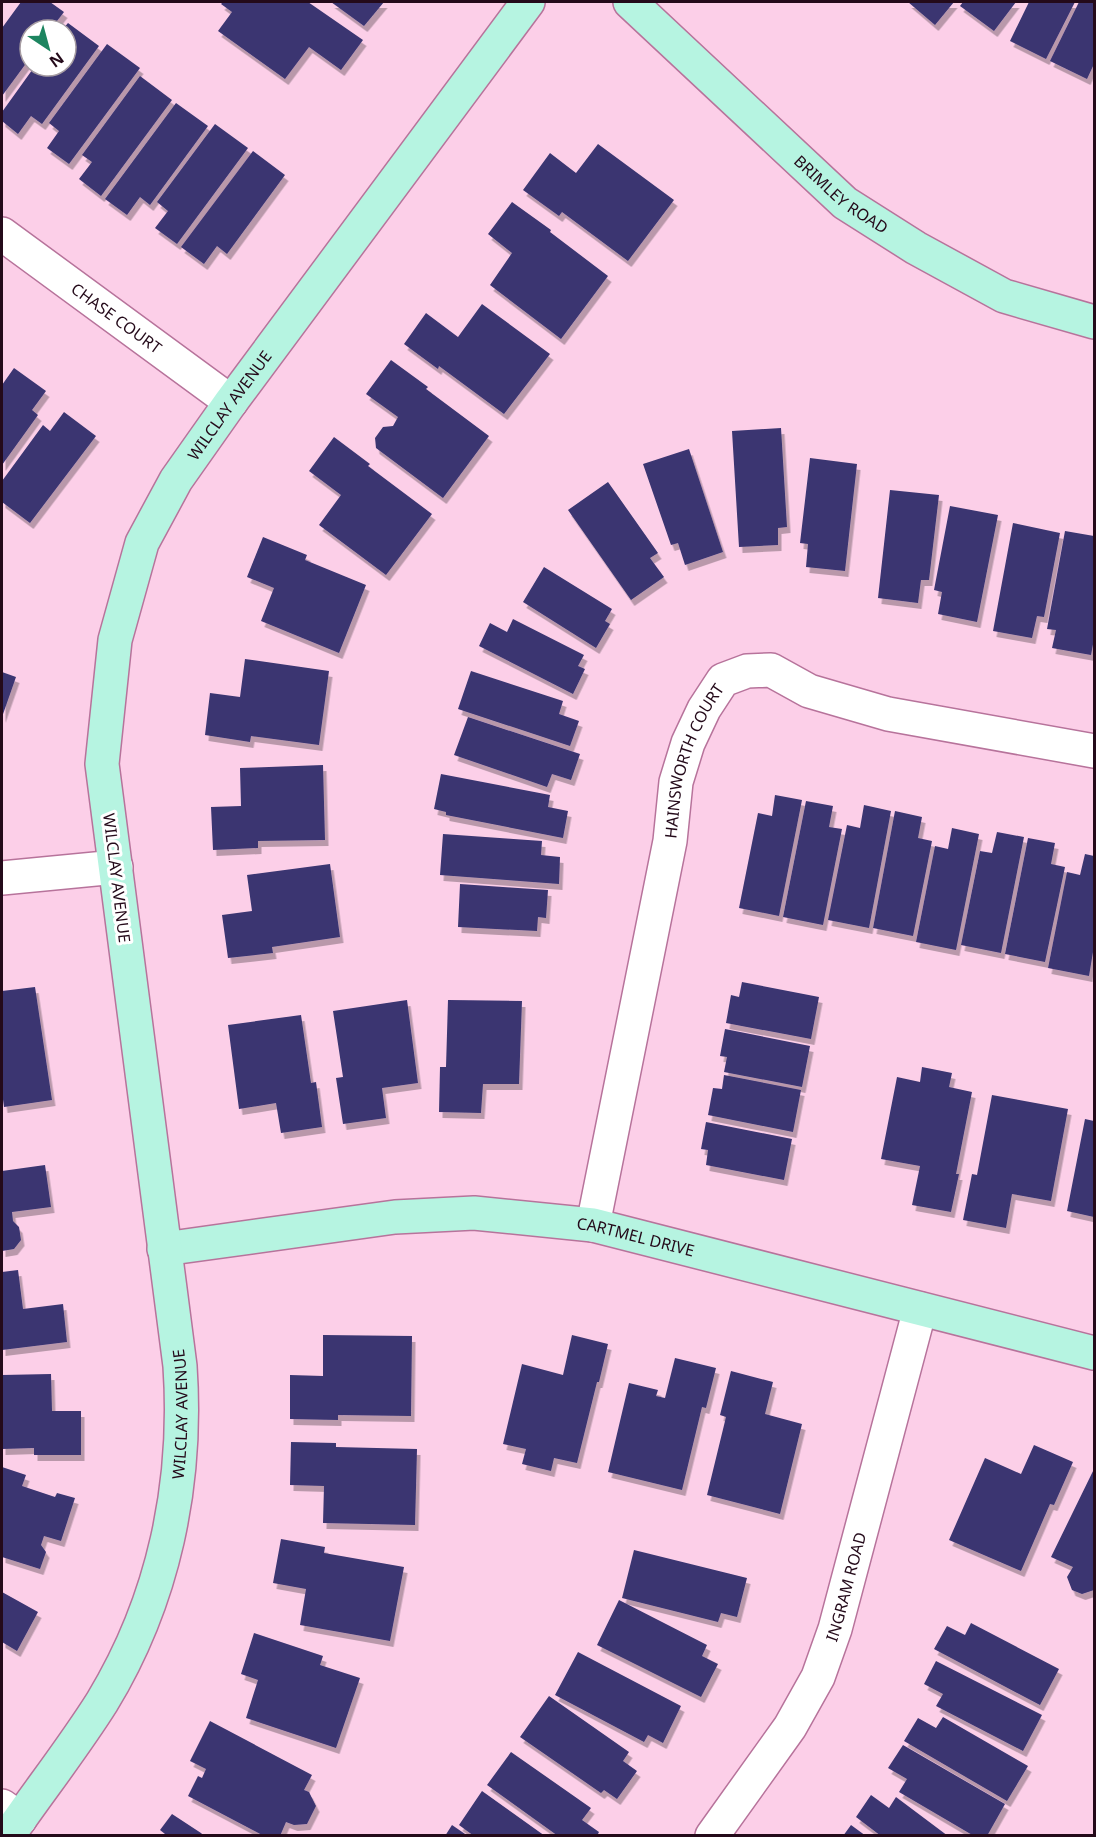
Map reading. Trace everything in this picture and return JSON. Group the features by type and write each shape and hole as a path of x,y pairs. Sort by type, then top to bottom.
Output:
{"street":[{"name":"WILCLAY AVENUE","path":"10,1820 79,1737 117,1674 147,1610 166,1548 182,1442 180,1366 102,764 115,640 142,543 176,480 231,402 528,2"},
{"name":"BRIMLEY ROAD","path":"630,2 845,203 916,248 1004,296 1095,322"},
{"name":"CHASE COURT","path":"2,234 231,402"},
{"name":"HAINSWORTH COURT","path":"592,1225 670,842 676,782 688,743 704,709 723,680 747,670 771,670 809,691 888,714 1095,751"},
{"path":"2,878 116,867"},
{"name":"CARTMEL DRIVE","path":"164,1249 395,1217 474,1213 592,1225 1095,1353"},
{"name":"INGRAM ROAD","path":"712,1836 789,1727 818,1677 836,1629 920,1309"}],"building":[{"path":"21,2 50,2 64,12 59,18 18,18 18,74 2,96 2,28"},
{"path":"223,2 308,2 363,40 341,70 309,47 285,79 218,31 232,12 221,4"},
{"path":"331,2 384,2 364,26"},
{"path":"908,2 954,2 935,25"},
{"path":"963,2 1016,2 994,31 960,6"},
{"path":"1029,2 1075,2 1046,59 1010,41"},
{"path":"1079,2 1094,2 1094,64 1087,79 1050,61"},
{"path":"78,30 99,46 78,75"},
{"path":"107,44 140,68 69,164 47,148 59,131 49,123"},
{"path":"140,76 172,100 101,196 79,179 92,162 82,155"},
{"path":"26,78 76,78 42,124 31,116 18,134 2,121 2,112"},
{"path":"176,103 208,126 150,205 140,197 127,215 105,199"},
{"path":"215,124 248,148 177,244 155,228 168,211 157,202"},
{"path":"598,144 674,200 628,261 562,212 559,216 523,190 550,153 576,173"},
{"path":"253,151 285,175 227,254 217,246 204,264 181,247"},
{"path":"512,202 608,276 561,339 490,285 512,253 488,234"},
{"path":"482,304 550,354 504,414 439,366 438,369 404,344 426,313 458,337"},
{"path":"391,360 489,436 443,498 376,448 375,438 383,427 393,426 398,417 366,394"},
{"path":"14,368 46,391 32,410 38,415 2,465 2,385"},
{"path":"64,412 96,436 30,523 2,502 2,481 43,425 50,431"},
{"path":"781,428 787,527 778,528 778,545 739,547 732,431"},
{"path":"334,437 432,514 386,575 319,525 341,495 309,471"},
{"path":"689,449 723,552 685,565 678,543 671,545 643,464"},
{"path":"810,458 857,464 845,571 806,567 808,544 800,543"},
{"path":"608,482 658,553 650,558 664,577 631,600 568,510"},
{"path":"890,490 939,495 929,580 921,580 918,603 878,598"},
{"path":"950,506 998,515 977,622 938,614 942,592 934,590"},
{"path":"1013,523 1060,533 1044,617 1037,616 1032,638 993,631"},
{"path":"1065,531 1094,536 1094,639 1091,655 1052,648 1056,630 1047,629"},
{"path":"263,537 307,555 305,560 366,585 339,653 261,621 274,588 247,577"},
{"path":"544,567 612,609 605,621 610,624 596,648 523,602"},
{"path":"513,619 584,655 578,666 585,669 573,694 479,646 490,623 507,632"},
{"path":"245,659 329,671 319,745 251,736 250,742 205,735 210,693 240,697"},
{"path":"471,671 563,701 559,714 579,721 570,746 458,709"},
{"path":"2,672 16,677 2,717"},
{"path":"468,717 580,754 571,780 552,774 547,787 454,755"},
{"path":"323,765 325,840 258,841 258,848 213,850 211,807 241,806 240,768"},
{"path":"441,774 550,795 548,807 568,811 563,838 446,815 446,812 434,809"},
{"path":"775,795 802,800 779,916 739,908 758,813 772,816"},
{"path":"806,801 833,806 829,827 842,829 823,925 783,917"},
{"path":"864,805 891,811 869,928 828,920 847,825 860,828"},
{"path":"895,811 922,817 918,838 932,841 913,936 873,928"},
{"path":"952,828 979,834 956,950 916,942 935,846 948,849"},
{"path":"997,832 1024,837 1001,953 961,945 980,851 992,853"},
{"path":"443,834 542,841 541,855 560,857 559,884 440,875"},
{"path":"1028,838 1055,843 1051,864 1065,867 1045,962 1005,954"},
{"path":"1085,854 1094,856 1094,946 1089,976 1048,968 1067,872 1080,875"},
{"path":"330,864 340,937 272,947 273,953 228,958 222,915 252,911 247,875"},
{"path":"460,884 548,890 546,918 538,917 537,931 458,927"},
{"path":"742,982 819,997 811,1039 726,1023 731,995 739,997"},
{"path":"35,987 52,1100 4,1107 2,991"},
{"path":"407,1000 418,1083 382,1088 386,1118 343,1124 336,1078 343,1077 333,1011"},
{"path":"448,1000 522,1001 519,1084 483,1084 481,1113 439,1112 440,1067 446,1067"},
{"path":"301,1015 311,1083 316,1082 322,1127 281,1133 276,1103 239,1109 228,1025"},
{"path":"725,1029 810,1046 802,1087 724,1072 727,1057 720,1056"},
{"path":"922,1067 952,1073 949,1087 972,1092 951,1212 912,1205 920,1166 881,1159 897,1077 920,1082"},
{"path":"724,1075 801,1090 793,1132 708,1115 713,1088 722,1089"},
{"path":"992,1095 1068,1109 1051,1201 1012,1194 1006,1228 963,1220 972,1174 977,1175"},
{"path":"1085,1119 1094,1121 1094,1217 1067,1211"},
{"path":"706,1122 792,1139 784,1180 706,1165 708,1150 701,1149"},
{"path":"45,1165 51,1207 12,1212 13,1221 19,1227 21,1240 14,1249 2,1251 2,1171"},
{"path":"18,1270 23,1309 63,1304 67,1342 2,1350 2,1272"},
{"path":"323,1335 412,1336 411,1416 338,1415 338,1420 290,1419 290,1375 323,1376"},
{"path":"572,1335 608,1344 577,1463 554,1458 551,1471 522,1464 526,1449 503,1444 522,1364 563,1375"},
{"path":"675,1358 716,1368 706,1408 702,1407 682,1490 608,1472 629,1383 658,1390 656,1396 665,1398"},
{"path":"731,1371 773,1382 765,1414 802,1424 780,1514 707,1495 726,1417 720,1415"},
{"path":"51,1374 52,1411 81,1411 81,1455 34,1455 34,1448 2,1449 2,1375"},
{"path":"291,1442 336,1443 336,1447 417,1449 415,1525 323,1523 324,1486 290,1485"},
{"path":"1034,1445 1073,1462 1054,1505 1050,1504 1021,1571 949,1540 985,1458 1021,1474"},
{"path":"2,1467 26,1475 22,1486 55,1497 57,1493 75,1498 61,1541 44,1536 41,1545 46,1552 40,1569 2,1557"},
{"path":"1094,1469 1094,1590 1082,1594 1072,1590 1067,1577 1073,1567 1051,1557"},
{"path":"281,1539 325,1547 324,1553 404,1567 390,1641 300,1625 306,1589 273,1583"},
{"path":"634,1550 747,1578 737,1617 721,1613 718,1622 622,1598"},
{"path":"2,1592 38,1612 17,1651 2,1642"},
{"path":"619,1600 707,1645 702,1656 718,1664 701,1697 597,1645"},
{"path":"971,1623 1059,1669 1040,1705 934,1649 947,1626 965,1635"},
{"path":"254,1633 323,1656 320,1665 360,1678 336,1748 246,1718 258,1680 241,1674"},
{"path":"578,1652 681,1706 663,1743 648,1735 644,1742 555,1695"},
{"path":"936,1661 1042,1715 1023,1751 936,1706 943,1694 924,1684"},
{"path":"549,1696 629,1752 623,1761 637,1771 617,1799 604,1790 601,1793 520,1737"},
{"path":"943,1717 1028,1766 1007,1801 904,1741 918,1718 936,1728"},
{"path":"210,1721 312,1775 304,1790 309,1792 316,1806 307,1824 294,1825 286,1822 280,1836 264,1836 188,1796 198,1776 202,1778 206,1769 190,1761"},
{"path":"903,1745 1005,1804 987,1836 974,1836 899,1792 907,1779 888,1768"},
{"path":"511,1752 591,1808 582,1820 599,1832 597,1836 558,1836 487,1785"},
{"path":"482,1791 545,1836 474,1836 459,1825"},
{"path":"871,1795 889,1808 896,1797 948,1836 881,1836 856,1817"},
{"path":"172,1814 204,1836 164,1836 165,1834 160,1830"},
{"path":"452,1825 468,1836 445,1836"},
{"path":"851,1825 866,1836 843,1836"}]}
